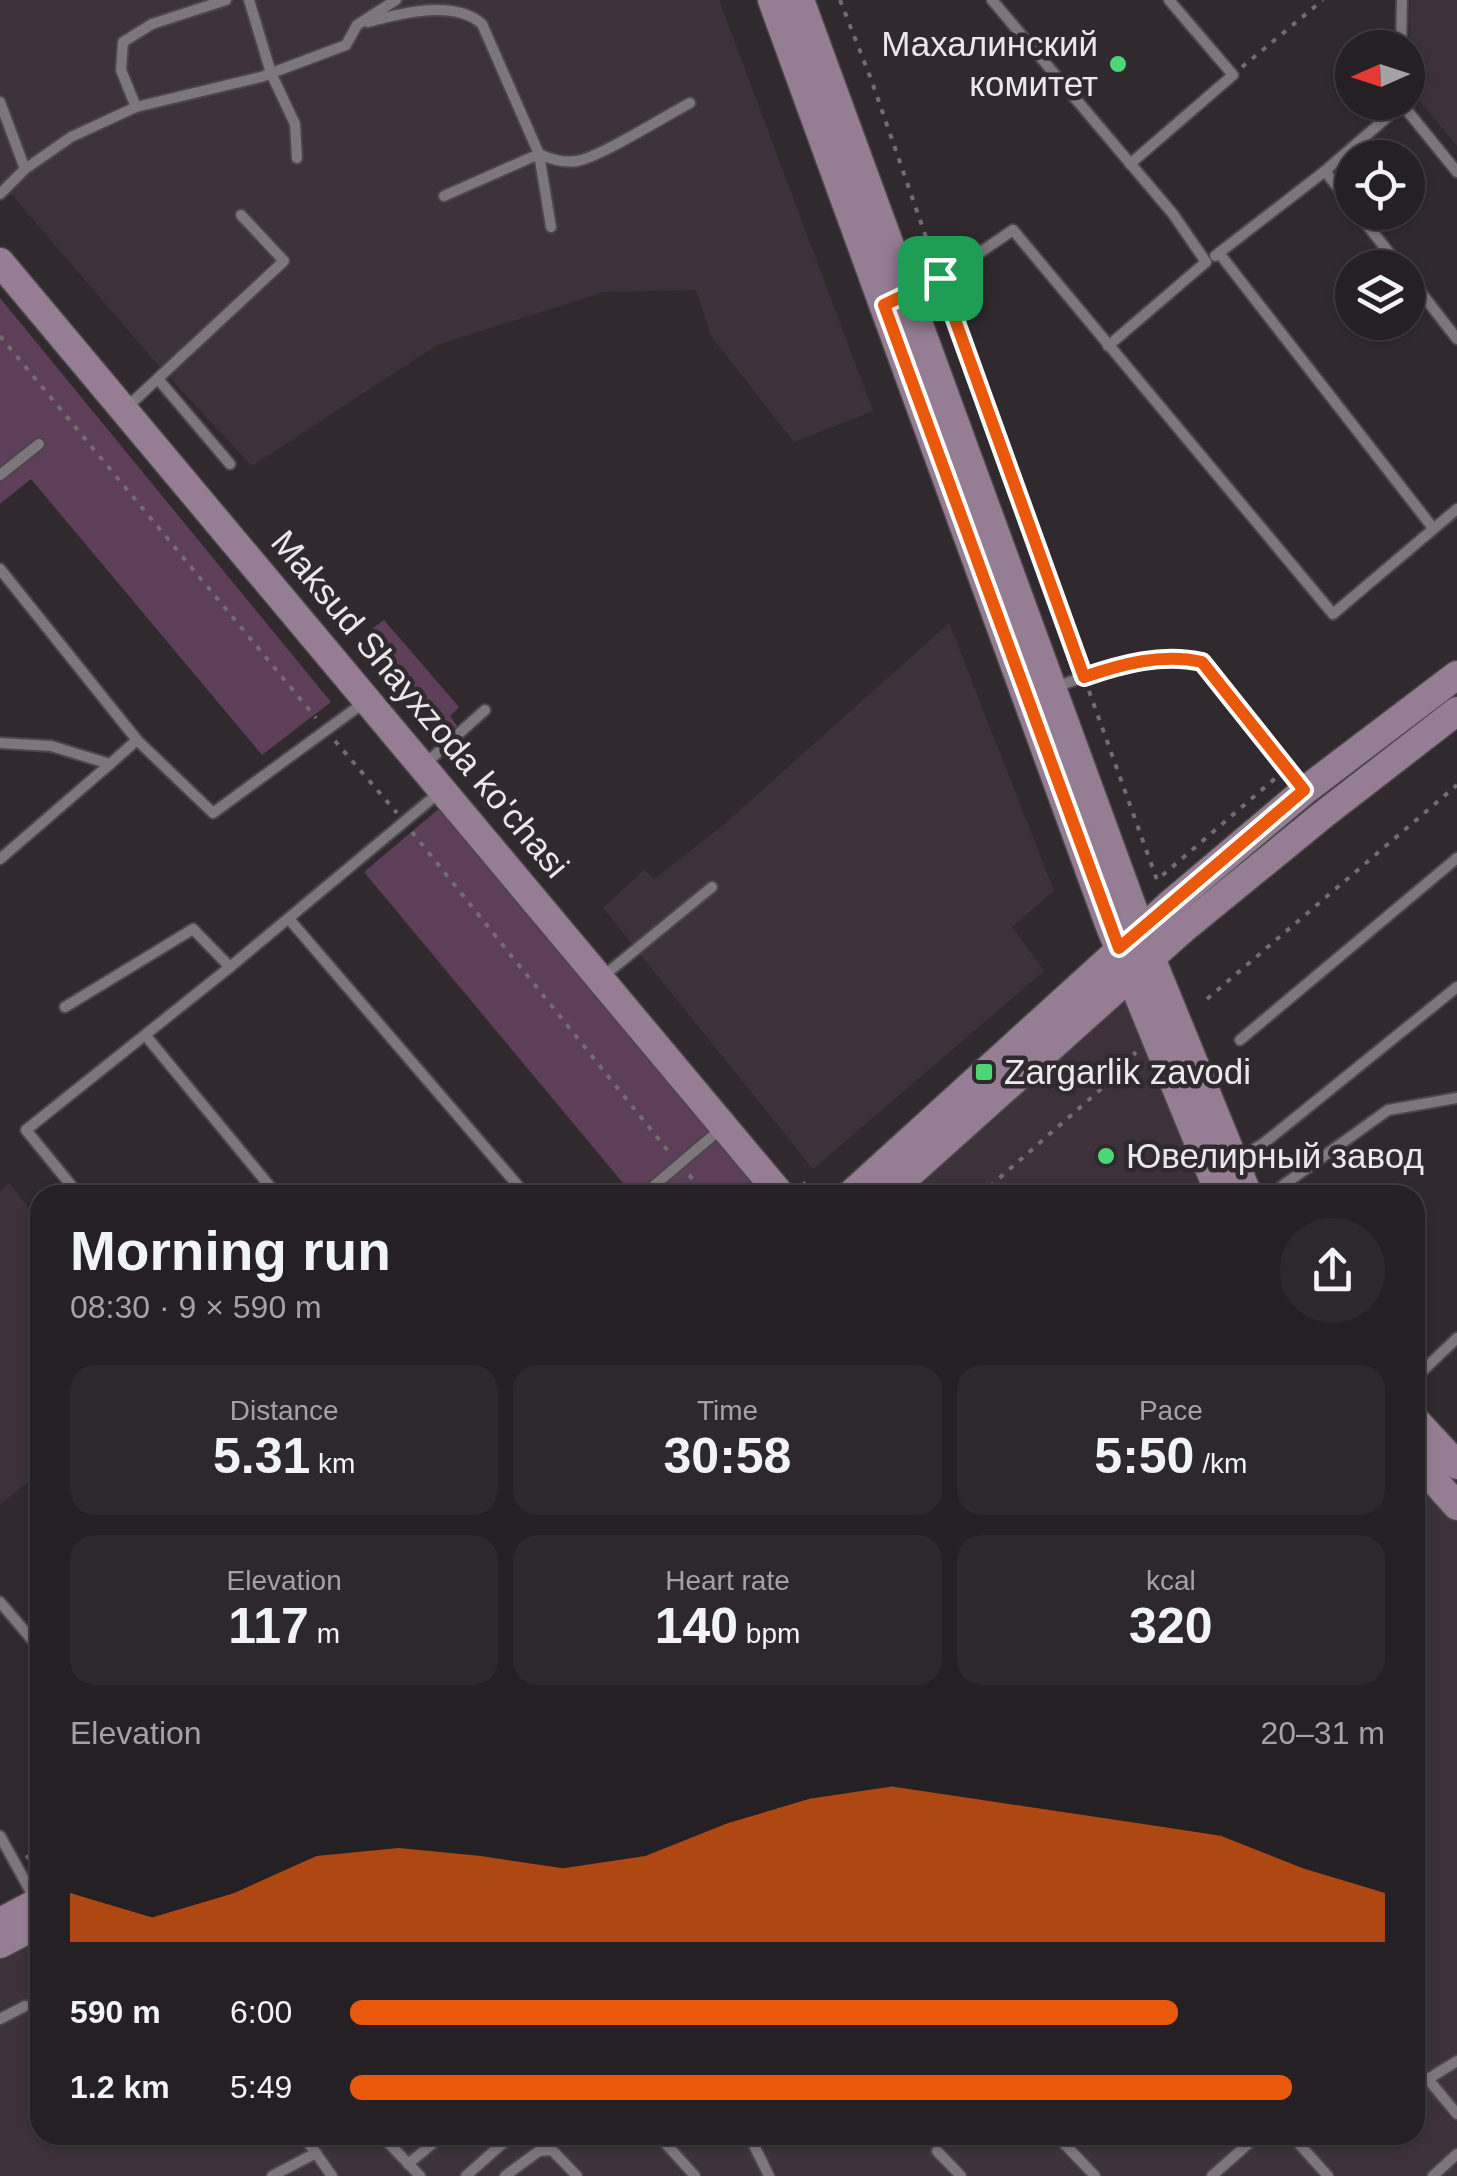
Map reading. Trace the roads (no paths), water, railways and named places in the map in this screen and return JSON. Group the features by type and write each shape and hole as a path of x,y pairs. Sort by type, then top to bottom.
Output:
{"main road":[{"path":"772,0 1052,688 1135,953 1244,1185"},
{"path":"800,0 896,300 1216,1185"},
{"name":"Maksud Shayxzoda ko'chasi","path":"0,262 773,1185"},
{"path":"896,1185 1135,953 1296,779 1457,675"},
{"path":"862,1185 1135,953 1457,711"},
{"path":"1425,1431 1457,1465"},
{"path":"1425,1470 1457,1506"},
{"path":"0,1922 30,1912"},
{"path":"0,1944 30,1917"}],"lane":[{"path":"136,107 121,70 123,42 152,24 226,0"},
{"path":"249,0 270,73 294,124 297,158"},
{"path":"0,194 25,169 71,138 136,107 270,73 346,45 357,25 396,0"},
{"path":"992,0 1173,214 1206,262"},
{"path":"1130,164 1232,75 1169,0"},
{"path":"1401,30 1402,0"},
{"path":"357,25 443,2 474,12 538,154 551,227"},
{"path":"0,102 25,169"},
{"path":"444,196 538,154 562,162 586,158 690,103"},
{"path":"1108,346 1206,262 1325,172 1382,120"},
{"path":"1413,120 1457,172"},
{"path":"1325,172 1335,185"},
{"path":"124,410 284,260 241,215"},
{"path":"896,300 940,278 1014,230 1333,614 1457,508"},
{"path":"1372,230 1387,250"},
{"path":"1219,253 1433,528"},
{"path":"1425,298 1457,339"},
{"path":"158,379 230,464"},
{"path":"0,476 39,444"},
{"path":"0,569 137,740 213,813 368,699"},
{"path":"1052,688 1119,666 1158,659 1202,662 1296,779"},
{"path":"423,766 485,710"},
{"path":"0,859 137,740"},
{"path":"0,743 51,746 110,764"},
{"path":"72,1185 26,1130 443,790"},
{"path":"1240,1040 1457,858"},
{"path":"600,979 712,887"},
{"path":"289,918 517,1185"},
{"path":"65,1007 193,928 230,967"},
{"path":"1234,1162 1264,1143 1457,988"},
{"path":"146,1036 268,1185"},
{"path":"1283,1185 1388,1110 1457,1098"},
{"path":"654,1185 724,1127"},
{"path":"1425,1368 1457,1338"},
{"path":"0,1602 30,1637"},
{"path":"0,1836 30,1892"},
{"path":"0,2019 25,2006"},
{"path":"1428,2080 1457,2061"},
{"path":"1425,2078 1457,2114"},
{"path":"311,2145 332,2176"},
{"path":"390,2145 420,2176"},
{"path":"408,2164 431,2145"},
{"path":"466,2176 501,2145"},
{"path":"667,2145 695,2176"},
{"path":"753,2145 768,2176"},
{"path":"1066,2145 1095,2176"},
{"path":"1212,2176 1247,2145"},
{"path":"1299,2145 1328,2176"},
{"path":"505,2176 539,2150 552,2150 576,2176"},
{"path":"937,2151 960,2176"},
{"path":"272,2176 316,2153"},
{"path":"1433,2176 1457,2154"}],"place":[{"name":"Махалинский комитет","path":"1118,64"},
{"name":"Zargarlik zavodi","path":"984,1072"},
{"name":"Ювелирный завод","path":"1106,1156"}]}
